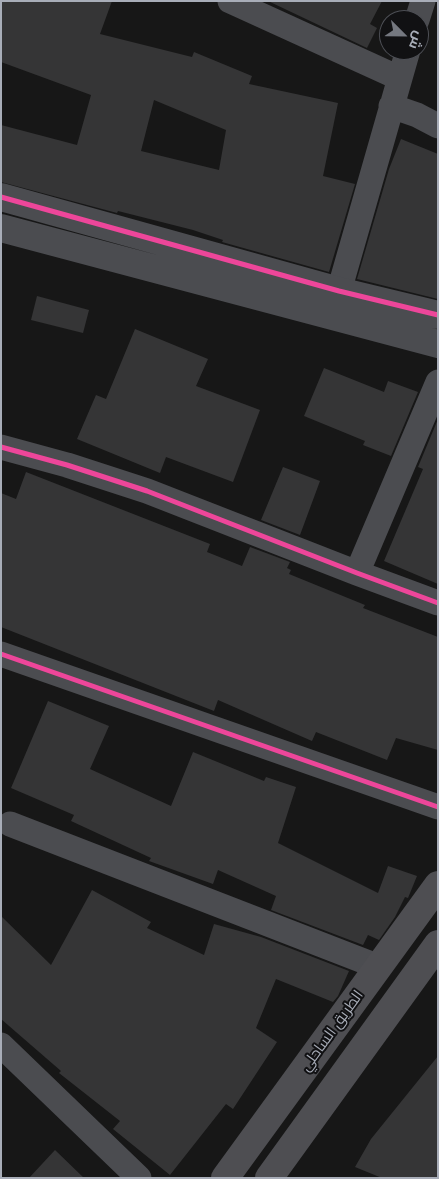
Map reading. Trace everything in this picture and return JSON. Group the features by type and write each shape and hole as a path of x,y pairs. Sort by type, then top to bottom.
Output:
{"highway":[{"name":"الطريق الساحلي","path":"225,1178 438,885"},
{"path":"269,1178 438,944"}],"street":[{"path":"230,1 399,78"},
{"path":"339,291 405,60"},
{"path":"392,106 417,115 438,126"},
{"path":"1,197 339,291 438,315"},
{"path":"1,228 438,344"},
{"path":"357,573 438,382"},
{"path":"1,447 67,464 147,491 438,603"},
{"path":"1,654 438,807"},
{"path":"10,824 378,967"},
{"path":"1,1045 139,1178"}],"building":[{"path":"1,1 112,1 100,34 192,57 194,52 252,76 249,84 338,103 323,176 355,184 329,272 222,242 223,240 193,230 118,211 117,213 1,182 1,125 77,145 91,95 1,62","holes":["154,100 226,130 219,170 141,151"]},
{"path":"268,1 382,1 370,24 377,28 367,48"},
{"path":"401,139 438,154 438,299 357,279 389,169"},
{"path":"37,296 89,310 83,333 31,320"},
{"path":"135,329 208,359 196,386 260,410 233,482 166,457 160,473 77,439 96,395 106,399"},
{"path":"324,368 384,392 388,381 418,392 391,456 363,445 365,441 304,416"},
{"path":"438,419 438,584 384,561 423,469 418,467"},
{"path":"283,467 320,481 300,535 261,520"},
{"path":"26,472 210,544 207,552 242,566 250,547 290,562 287,568 291,570 289,574 365,605 363,608 438,637 438,750 396,738 387,760 316,732 312,741 218,700 214,711 1,627 1,493 16,499"},
{"path":"48,701 109,726 90,769 171,806 193,752 264,781 266,777 296,787 278,843 378,893 388,866 417,876 408,898 405,897 395,917 379,940 368,935 363,945 271,910 276,896 218,870 213,884 149,861 151,858 71,821 74,815 11,788"},
{"path":"92,890 151,922 147,928 204,955 214,924 261,937 349,971 338,996 333,1002 276,979 256,1028 277,1042 233,1109 226,1104 170,1175 113,1129 120,1121 59,1073 61,1071 1,1019 1,916 51,965"},
{"path":"438,1056 438,1178 382,1178 355,1167 371,1139"},
{"path":"55,1150 84,1178 29,1178"}],"cycle path":[{"path":"1,197 339,291 438,315"},
{"path":"1,447 67,465 147,491 438,603"},
{"path":"1,654 438,807"}]}
